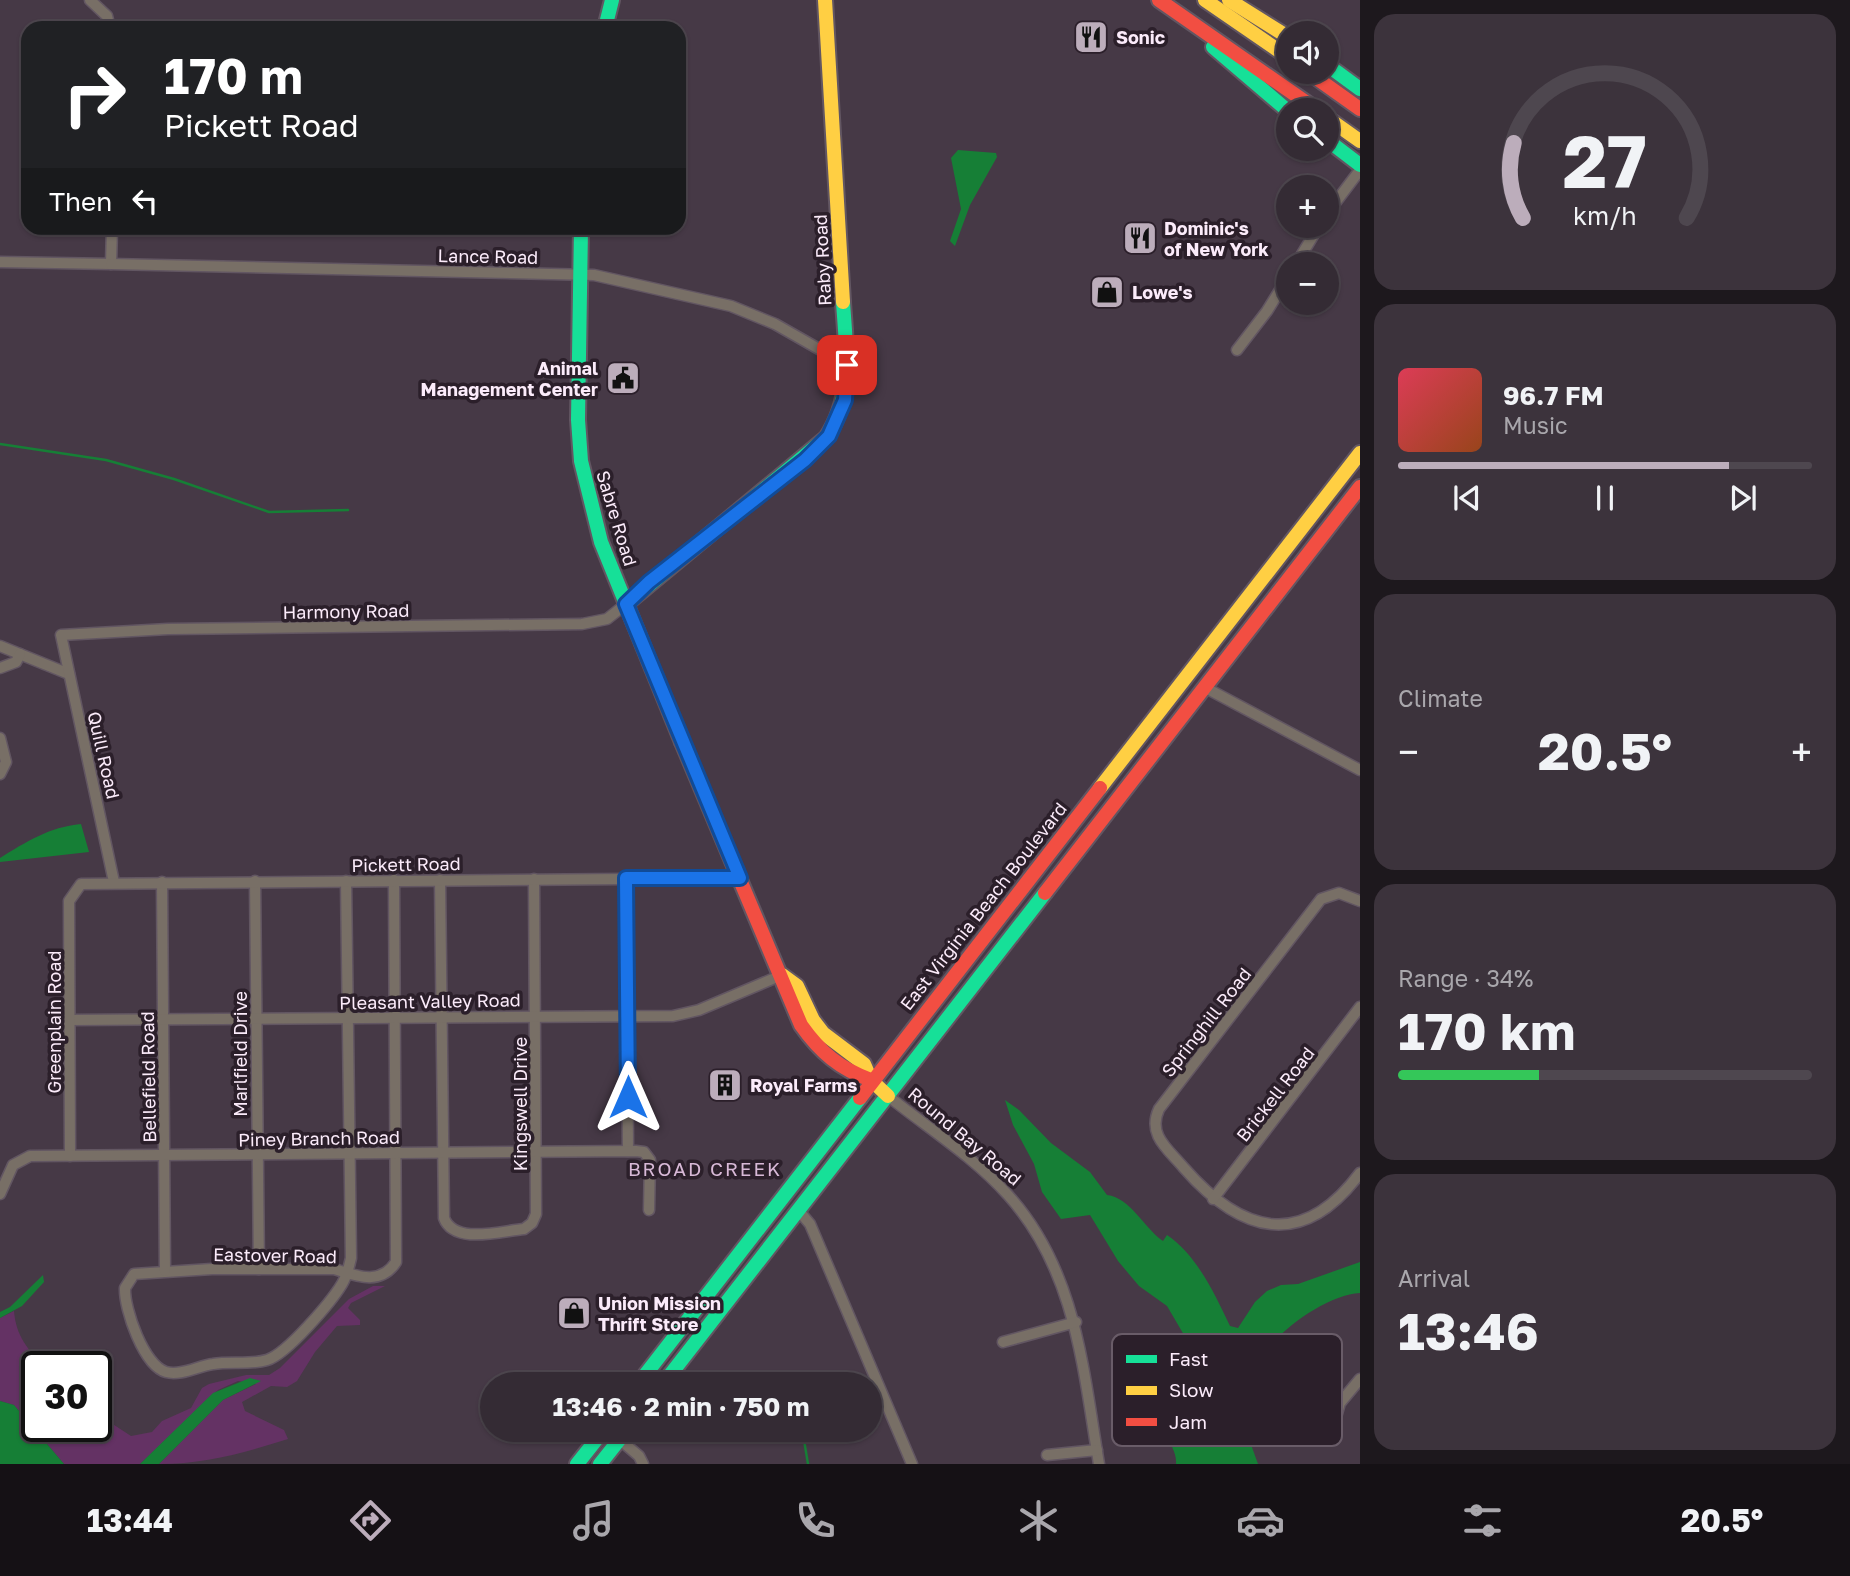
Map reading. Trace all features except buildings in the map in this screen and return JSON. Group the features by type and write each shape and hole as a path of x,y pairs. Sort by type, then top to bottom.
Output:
{"main road":[{"path":"607,21 612,0"},
{"name":"Raby Road","path":"626,604 649,582 824,442 842,412 847,365 825,0"},
{"path":"1159,0 1300,98"},
{"path":"1205,0 1276,49"},
{"path":"1229,0 1276,29"},
{"path":"1173,9 1248,80 1276,102"},
{"path":"1339,74 1360,89"},
{"path":"1325,84 1360,109"},
{"path":"1339,126 1360,141"},
{"path":"1339,150 1360,167"},
{"name":"Sabre Road","path":"581,235 581,461 601,541 626,604"},
{"name":"East Virginia Beach Boulevard","path":"647,1372 1360,453"},
{"path":"672,1372 1360,487"},
{"path":"626,604 782,975 797,986 813,1020 823,1033 864,1064 872,1080"},
{"name":"Round Bay Road","path":"872,1080 888,1096"},
{"path":"577,1464 594,1442"},
{"path":"600,1464 617,1442"}],"street":[{"path":"90,0 107,16 108,21"},
{"path":"1339,197 1360,167"},
{"path":"111,264 112,235"},
{"name":"Lance Road","path":"0,262 580,274 731,306 775,324 847,365"},
{"path":"1237,350 1276,296"},
{"name":"Harmony Road","path":"61,635 168,629 582,624 607,619 626,604"},
{"name":"Quill Road","path":"61,635 95,781 114,882"},
{"path":"0,646 69,674"},
{"path":"0,668 16,662 20,654"},
{"path":"1204,687 1360,770"},
{"path":"0,738 6,762 0,774"},
{"path":"626,878 628,1151 644,1152 650,1160 649,1210"},
{"name":"Pickett Road","path":"75,888 87,883 114,882 740,878"},
{"name":"Kingswell Drive","path":"442,1152 444,1218 451,1230 463,1234 513,1230 527,1227 535,1219 534,879"},
{"path":"394,880 397,1153"},
{"path":"440,880 442,1152"},
{"name":"Marlfield Drive","path":"255,881 259,1269"},
{"path":"346,881 351,1258 347,1274"},
{"name":"Bellefield Road","path":"162,882 165,1271"},
{"name":"Greenplain Road","path":"70,1156 69,901 75,888"},
{"name":"Springhill Road","path":"1360,901 1339,893 1321,899 1158,1109 1154,1124 1157,1138 1213,1199 1244,1218 1287,1223 1325,1210 1346,1192 1360,1173"},
{"name":"Pleasant Valley Road","path":"71,1020 684,1014 782,975"},
{"name":"Brickell Road","path":"1213,1199 1360,1006"},
{"name":"Round Bay Road","path":"888,1096 975,1164 1009,1196 1043,1248 1076,1322 1099,1464"},
{"name":"Piney Branch Road","path":"0,1194 13,1166 30,1156 628,1151"},
{"name":"Eastover Road","path":"347,1274 336,1293 276,1356 258,1362 207,1364 174,1373 159,1369 146,1354 125,1295 126,1283 140,1272 334,1269 366,1279 393,1267 396,1262 397,1153"},
{"path":"799,1211 810,1224 912,1464"},
{"path":"1003,1342 1076,1322"},
{"path":"1342,1401 1360,1379"},
{"path":"628,1442 643,1464"},
{"path":"1047,1455 1097,1450"}],"shaded area":[{"path":"958,150 996,153 997,157 970,205 955,246 950,241 961,209 951,158"},
{"path":"81,824 89,852 0,862 0,858 38,836 58,828"},
{"path":"1005,1100 1019,1110 1051,1143 1090,1172 1107,1195 1123,1201 1163,1241 1167,1235 1187,1253 1204,1276 1230,1326 1238,1328 1255,1302 1267,1291 1281,1285 1298,1284 1360,1262 1360,1293 1322,1305 1282,1334 1183,1334 1167,1306 1139,1286 1118,1261 1090,1215 1061,1219 1042,1192 1034,1164 1013,1125"},
{"path":"43,1275 44,1282 22,1306 0,1318 0,1312 10,1307"},
{"path":"373,1286 385,1286 351,1303 348,1308 360,1320 360,1325 337,1326 315,1352 297,1381 287,1387 271,1386 242,1402 245,1411 284,1430 288,1439 208,1460 159,1464 223,1400 256,1384 238,1381 218,1390 140,1464 64,1464 45,1442 112,1442 112,1424 131,1436 152,1432 162,1421 191,1408 202,1388 209,1384 246,1375 269,1375 280,1368 349,1299"},
{"path":"14,1311 17,1328 30,1351 21,1351 21,1413 14,1405 0,1401 0,1318"},
{"path":"250,1378 261,1381 223,1400 159,1464 140,1464 213,1393"},
{"path":"0,1401 14,1405 21,1413 21,1442 45,1442 64,1464 0,1464"},
{"path":"1172,1446 1252,1446 1258,1464 1176,1464"}],"waterway":[{"path":"0,444 106,460 174,479 269,512 348,510"},
{"path":"804,1442 808,1464"}],"traffic: fast":[{"path":"607,21 612,0"},
{"path":"1213,47 1276,101"},
{"path":"1339,74 1360,89"},
{"path":"1339,149 1360,165"},
{"path":"581,235 578,420 581,461 601,542 682,742"},
{"path":"626,604 826,438 841,406 844,389 846,355 843,302"},
{"path":"672,1372 1045,893"},
{"path":"647,1372 860,1098"},
{"path":"577,1464 594,1442"},
{"path":"600,1464 617,1442"}],"traffic: slow":[{"path":"825,0 843,302"},
{"path":"1205,0 1276,49"},
{"path":"1229,0 1276,29"},
{"path":"1339,126 1360,141"},
{"path":"1100,788 1360,453"},
{"path":"782,975 797,986 813,1020 823,1033 864,1064 871,1080 888,1096"}],"traffic: jam":[{"path":"1159,0 1300,98"},
{"path":"1325,84 1360,109"},
{"path":"1045,893 1360,487"},
{"path":"682,742 801,1025 832,1058 850,1071 871,1080"},
{"path":"860,1098 1100,788"}],"place":[{"name":"Sonic","path":"1091,37"},
{"name":"Dominic's of New York","path":"1140,238"},
{"name":"Lowe's","path":"1107,292"},
{"name":"Animal Management Center","path":"623,378"},
{"name":"Royal Farms","path":"725,1085"},
{"name":"Union Mission Thrift Store","path":"574,1313"}],"district":[{"name":"BROAD CREEK","path":"705,1168"}],"route":[{"path":"628,1097 626,878 740,878 626,604 649,582 818,448 838,424 845,400 847,365"}]}
